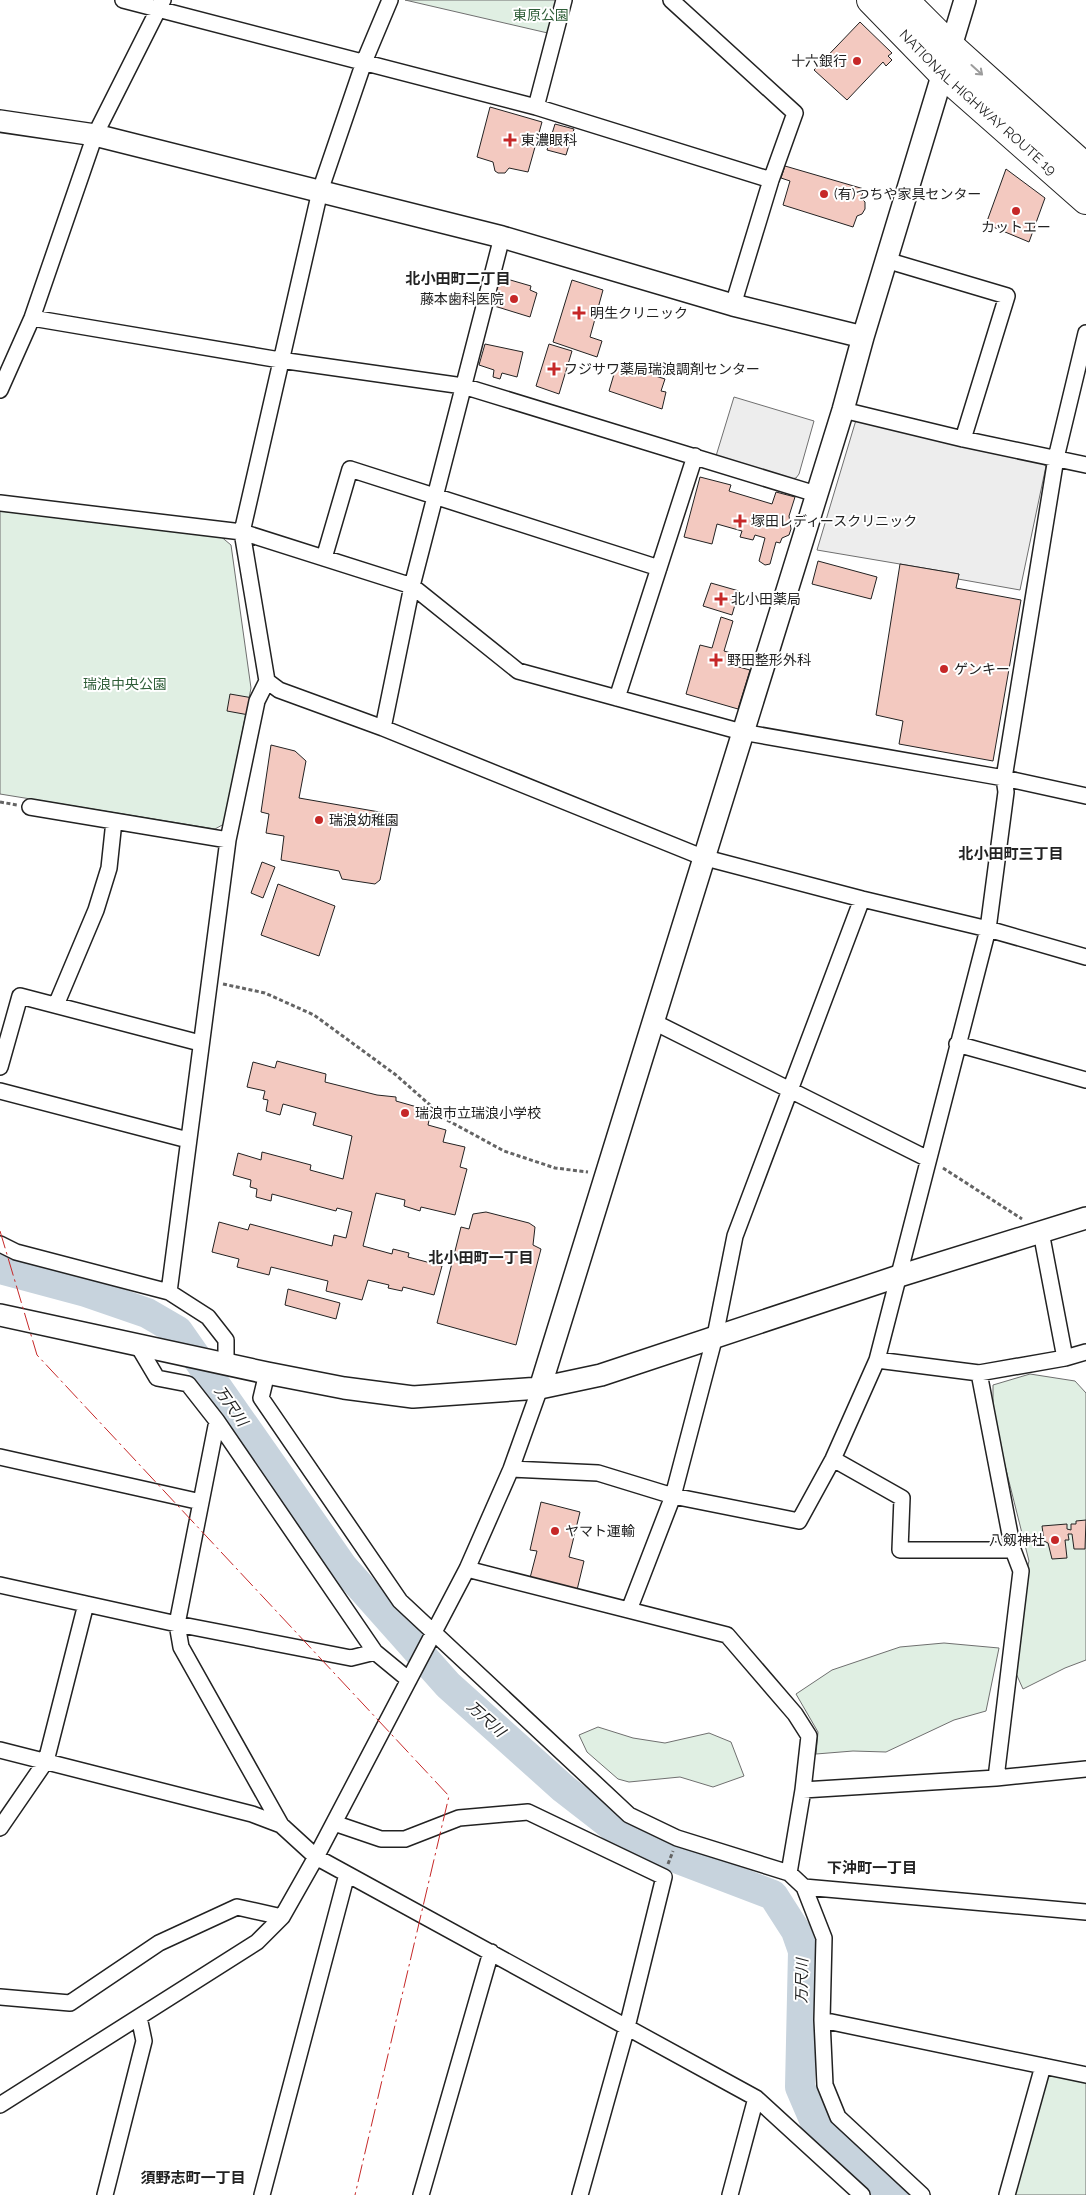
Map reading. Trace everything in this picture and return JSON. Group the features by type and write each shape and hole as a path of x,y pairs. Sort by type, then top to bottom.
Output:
{"highway":[{"name":"NATIONAL HIGHWAY ROUTE 19","path":"871,0 944,74 1086,200"},
{"name":"NATIONAL HIGHWAY ROUTE 19","path":"904,0 950,46 1086,168"}],"street":[{"path":"123,0 161,6 536,107 771,180"},
{"path":"169,1292 228,840 257,701 267,681 242,532 320,191 364,62 389,0"},
{"path":"536,107 564,0"},
{"path":"671,0 794,112 733,305"},
{"path":"0,2105 257,1942 282,1917 316,1857 467,1569 511,1469 540,1388 654,1022 702,857 843,410 863,337 965,0"},
{"path":"0,390 32,318 95,135 161,6"},
{"path":"0,120 95,135 502,236 733,305 863,337"},
{"path":"383,728 412,586 502,236"},
{"path":"886,260 1008,296 963,439"},
{"path":"32,318 280,360 463,386 816,494"},
{"path":"511,1469 598,1472 673,1496 799,1522 833,1459 877,1360 988,929 1006,792 1004,778 1056,458 1086,333"},
{"path":"843,410 963,439 1086,465"},
{"path":"617,698 695,456"},
{"path":"324,558 350,469 659,568"},
{"path":"0,503 242,532 412,586 518,671 742,732 1004,778 1086,796"},
{"path":"267,681 279,690 383,728 702,857 862,899 988,929 1086,957"},
{"path":"30,806 228,840"},
{"path":"56,1005 96,910 109,868 114,820"},
{"path":"629,1610 673,1496 715,1336 735,1236 792,1090 862,899"},
{"path":"0,1067 20,996 200,1043"},
{"path":"654,1022 928,1159"},
{"path":"957,1044 1086,1080"},
{"path":"0,1091 188,1140"},
{"path":"0,1316 344,1388 413,1397 540,1388 601,1375 899,1276 1086,1218"},
{"path":"1041,1232 1065,1358"},
{"path":"0,1244 16,1252 169,1292 208,1317 226,1340 226,1364"},
{"path":"138,1346 157,1378 188,1384 217,1421 375,1652 409,1680"},
{"path":"877,1360 979,1373 1065,1358 1086,1352"},
{"path":"267,1372 261,1398 400,1601 629,1815 677,1838 789,1873 804,1887 824,1938 822,2020 825,2085 838,2117 922,2195"},
{"path":"979,1373 1013,1550 1021,1571 996,1778"},
{"path":"217,1421 177,1624 181,1647 281,1825 316,1857 756,2098 862,2195"},
{"path":"0,1457 201,1502"},
{"path":"833,1459 902,1498 900,1550 1013,1550"},
{"path":"467,1569 727,1635 795,1714 809,1736 803,1790 789,1873"},
{"path":"0,1585 177,1624 351,1658 375,1652"},
{"path":"0,1828 46,1761 86,1604"},
{"path":"0,1750 252,1814 281,1825"},
{"path":"803,1790 996,1778 1086,1769"},
{"path":"334,1823 381,1839 405,1840 459,1818 528,1812 664,1877 628,2027 580,2195"},
{"path":"262,2195 347,1874"},
{"path":"804,1887 1086,1912"},
{"path":"0,1997 70,2003 158,1943 237,1907 282,1917"},
{"path":"421,2195 491,1952"},
{"path":"105,2195 144,2041 139,2017"},
{"path":"822,2020 1086,2075"},
{"path":"1007,2195 1043,2066"},
{"path":"730,2195 756,2098"}],"path":[{"path":"210,982 265,992 314,1015 396,1075 447,1120 504,1151 555,1168 606,1174"},
{"path":"928,1159 1041,1232"},
{"path":"664,1877 677,1838"}],"green space":[{"name":"東原公園","path":"405,0 563,0 552,34"},
{"name":"瑞浪中央公園","path":"0,511 219,535 231,545 251,688 224,824 215,829 0,794"},
{"path":"1030,1374 1075,1381 1086,1393 1086,1660 1065,1668 1023,1689 1014,1669 1023,1587 1029,1561 993,1418 993,1385"},
{"path":"944,1643 999,1648 986,1711 954,1720 886,1752 853,1751 816,1754 818,1732 796,1694 832,1670 900,1647"},
{"path":"598,1727 633,1738 665,1743 709,1733 731,1742 744,1776 713,1787 680,1777 629,1782 618,1779 587,1752 579,1735"},
{"path":"1046,2074 1086,2082 1086,2195 1014,2195"}],"shaded area":[{"path":"734,397 814,421 799,474 796,478 791,479 716,456"},
{"path":"856,420 1036,459 1046,466 1020,590 958,579 959,574 817,550"}],"building":[{"name":"十六銀行","path":"860,22 892,53 888,56 892,60 886,66 883,62 847,100 814,70"},
{"name":"東濃眼科","path":"490,107 542,122 528,172 509,168 505,173 498,173 495,171 493,162 477,157"},
{"path":"555,124 574,129 566,155 547,150"},
{"name":"(有)つちや家具センター","path":"785,166 864,189 861,198 865,202 865,209 862,214 857,216 853,227 783,205 790,181 781,178"},
{"name":"カットエー","path":"1006,169 1045,198 1029,242 986,224"},
{"name":"藤本歯科医院","path":"500,277 531,286 530,290 537,293 530,317 491,305"},
{"name":"明生クリニック","path":"572,280 603,290 590,337 602,341 597,357 553,342"},
{"path":"485,344 523,352 517,377 502,373 500,379 493,377 494,370 479,365"},
{"name":"フジサワ薬局瑞浪調剤センター","path":"549,344 572,351 559,394 536,386"},
{"path":"617,364 665,379 661,391 666,392 662,409 609,391"},
{"name":"塚田レディースクリニック","path":"700,477 731,485 729,491 772,504 776,492 795,497 789,516 791,529 789,535 782,538 780,543 776,542 770,564 765,565 759,561 765,538 755,535 753,540 740,537 742,531 717,524 712,544 684,537"},
{"path":"818,561 877,577 871,599 812,584"},
{"path":"900,564 959,574 956,588 1021,600 993,761 899,744 903,721 876,715"},
{"name":"北小田薬局","path":"711,583 739,591 732,615 703,606"},
{"name":"野田整形外科","path":"721,617 733,621 724,651 738,655 735,666 750,670 738,709 686,694 700,645 712,648"},
{"path":"230,694 253,698 249,715 227,711"},
{"path":"271,745 295,751 306,761 299,798 391,814 389,821 392,822 380,880 375,884 342,879 339,871 281,860 284,836 266,833 269,814 261,812"},
{"path":"262,862 275,867 263,898 251,893"},
{"path":"278,884 335,906 319,956 261,935"},
{"path":"277,1061 326,1074 325,1082 377,1095 396,1097 396,1101 431,1111 428,1125 446,1130 443,1142 465,1147 460,1167 467,1169 455,1215 421,1207 420,1211 404,1206 405,1200 376,1193 363,1246 392,1254 393,1249 409,1253 408,1257 442,1266 434,1295 403,1287 402,1291 388,1288 389,1285 368,1280 362,1300 326,1291 328,1281 271,1267 269,1275 237,1267 239,1259 212,1252 219,1222 248,1230 250,1224 332,1246 334,1235 346,1238 352,1212 337,1208 336,1211 272,1194 271,1201 256,1197 257,1189 250,1187 251,1180 233,1175 238,1153 261,1160 262,1152 311,1165 310,1170 343,1179 352,1136 313,1125 316,1113 283,1104 280,1115 266,1111 268,1100 263,1099 265,1091 247,1087 253,1062 275,1068"},
{"path":"486,1212 529,1223 535,1227 533,1245 541,1249 516,1345 437,1323 461,1227 469,1229 473,1214"},
{"path":"288,1289 340,1303 336,1319 285,1305"},
{"name":"ヤマト運輸","path":"541,1502 580,1512 569,1557 584,1561 577,1590 530,1578 537,1551 530,1550"},
{"name":"八剱神社","path":"1086,1520 1085,1549 1074,1549 1072,1534 1068,1534 1069,1540 1065,1540 1067,1558 1052,1559 1048,1543 1044,1541 1042,1526 1067,1524 1067,1529 1071,1530 1071,1524 1076,1524 1076,1521"}],"waterway":[{"name":"万尺川","path":"0,1269 86,1292 147,1313 178,1331 343,1567 448,1685 564,1789 631,1841 773,1895 796,1931 803,1951 800,2087 815,2122 893,2195"}],"power":[{"path":"0,1231 37,1355 449,1796 355,2195"}],"place":[{"name":"十六銀行","path":"857,61"},
{"name":"東濃眼科","path":"510,140"},
{"name":"(有)つちや家具センター","path":"824,194"},
{"name":"カットエー","path":"1016,211"},
{"name":"藤本歯科医院","path":"514,299"},
{"name":"明生クリニック","path":"579,313"},
{"name":"フジサワ薬局瑞浪調剤センター","path":"554,369"},
{"name":"塚田レディースクリニック","path":"740,521"},
{"name":"北小田薬局","path":"721,599"},
{"name":"野田整形外科","path":"716,660"},
{"name":"ゲンキー","path":"944,669"},
{"name":"瑞浪幼稚園","path":"319,820"},
{"name":"瑞浪市立瑞浪小学校","path":"405,1113"},
{"name":"ヤマト運輸","path":"555,1531"},
{"name":"八剱神社","path":"1055,1540"}],"district":[{"name":"北小田町二丁目","path":"458,279"},
{"name":"北小田町三丁目","path":"1011,854"},
{"name":"北小田町一丁目","path":"481,1258"},
{"name":"下沖町一丁目","path":"872,1868"},
{"name":"須野志町一丁目","path":"193,2178"}]}
